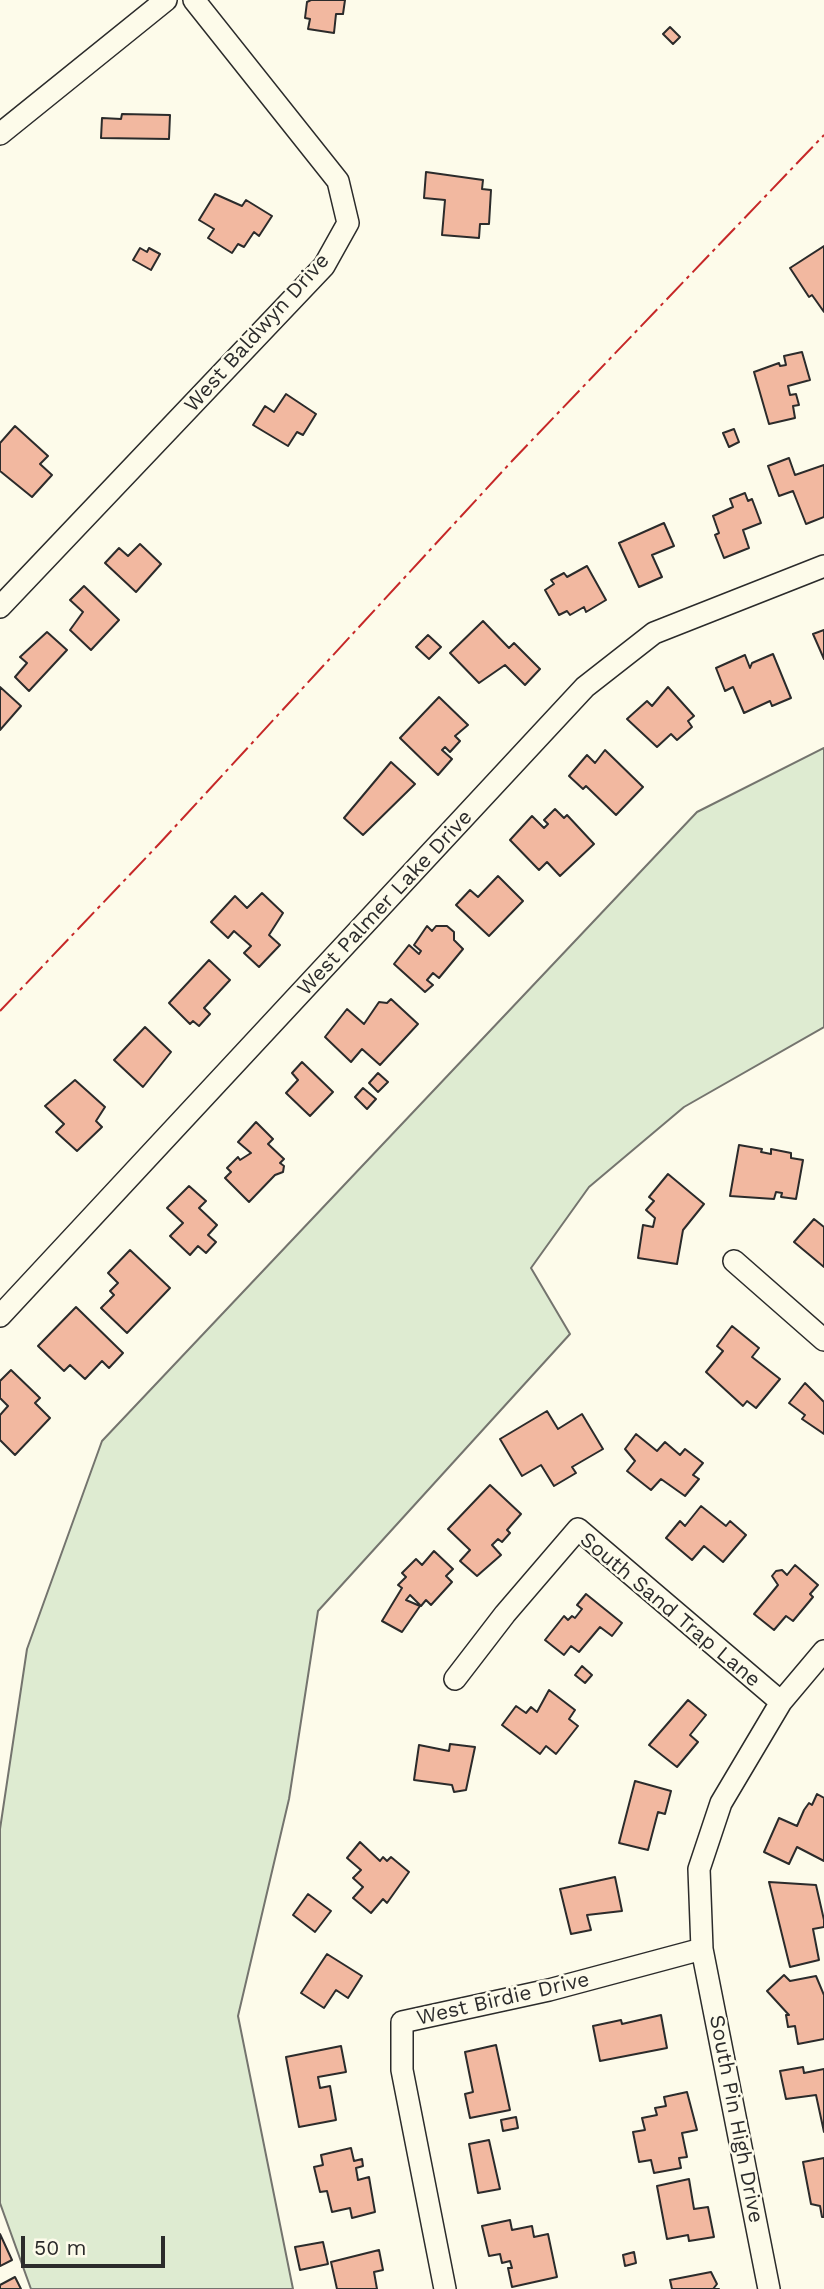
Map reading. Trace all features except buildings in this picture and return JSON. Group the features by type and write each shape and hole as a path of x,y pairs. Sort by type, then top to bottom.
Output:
{"street":[{"path":"0,134 166,0"},
{"name":"West Baldwyn Drive","path":"0,607 324,266 348,223 338,181 194,0"},
{"name":"West Palmer Lake Drive","path":"0,1316 585,687 654,633 824,566"},
{"path":"734,1261 824,1339"},
{"name":"South Sand Trap Lane","path":"455,1679 505,1614 578,1529 781,1702"},
{"name":"South Pin High Drive","path":"769,2289 702,1949 699,1869 721,1802 781,1702 824,1651"},
{"name":"West Birdie Drive","path":"446,2289 402,2070 402,2022 549,1990 702,1949"}],"green space":[{"path":"824,748 824,1027 684,1107 589,1187 531,1268 570,1334 318,1611 289,1799 238,2016 293,2289 31,2289 0,2203 0,1829 27,1649 102,1441 697,812"}],"power":[{"path":"0,1011 159,844 512,461 824,135"}]}
